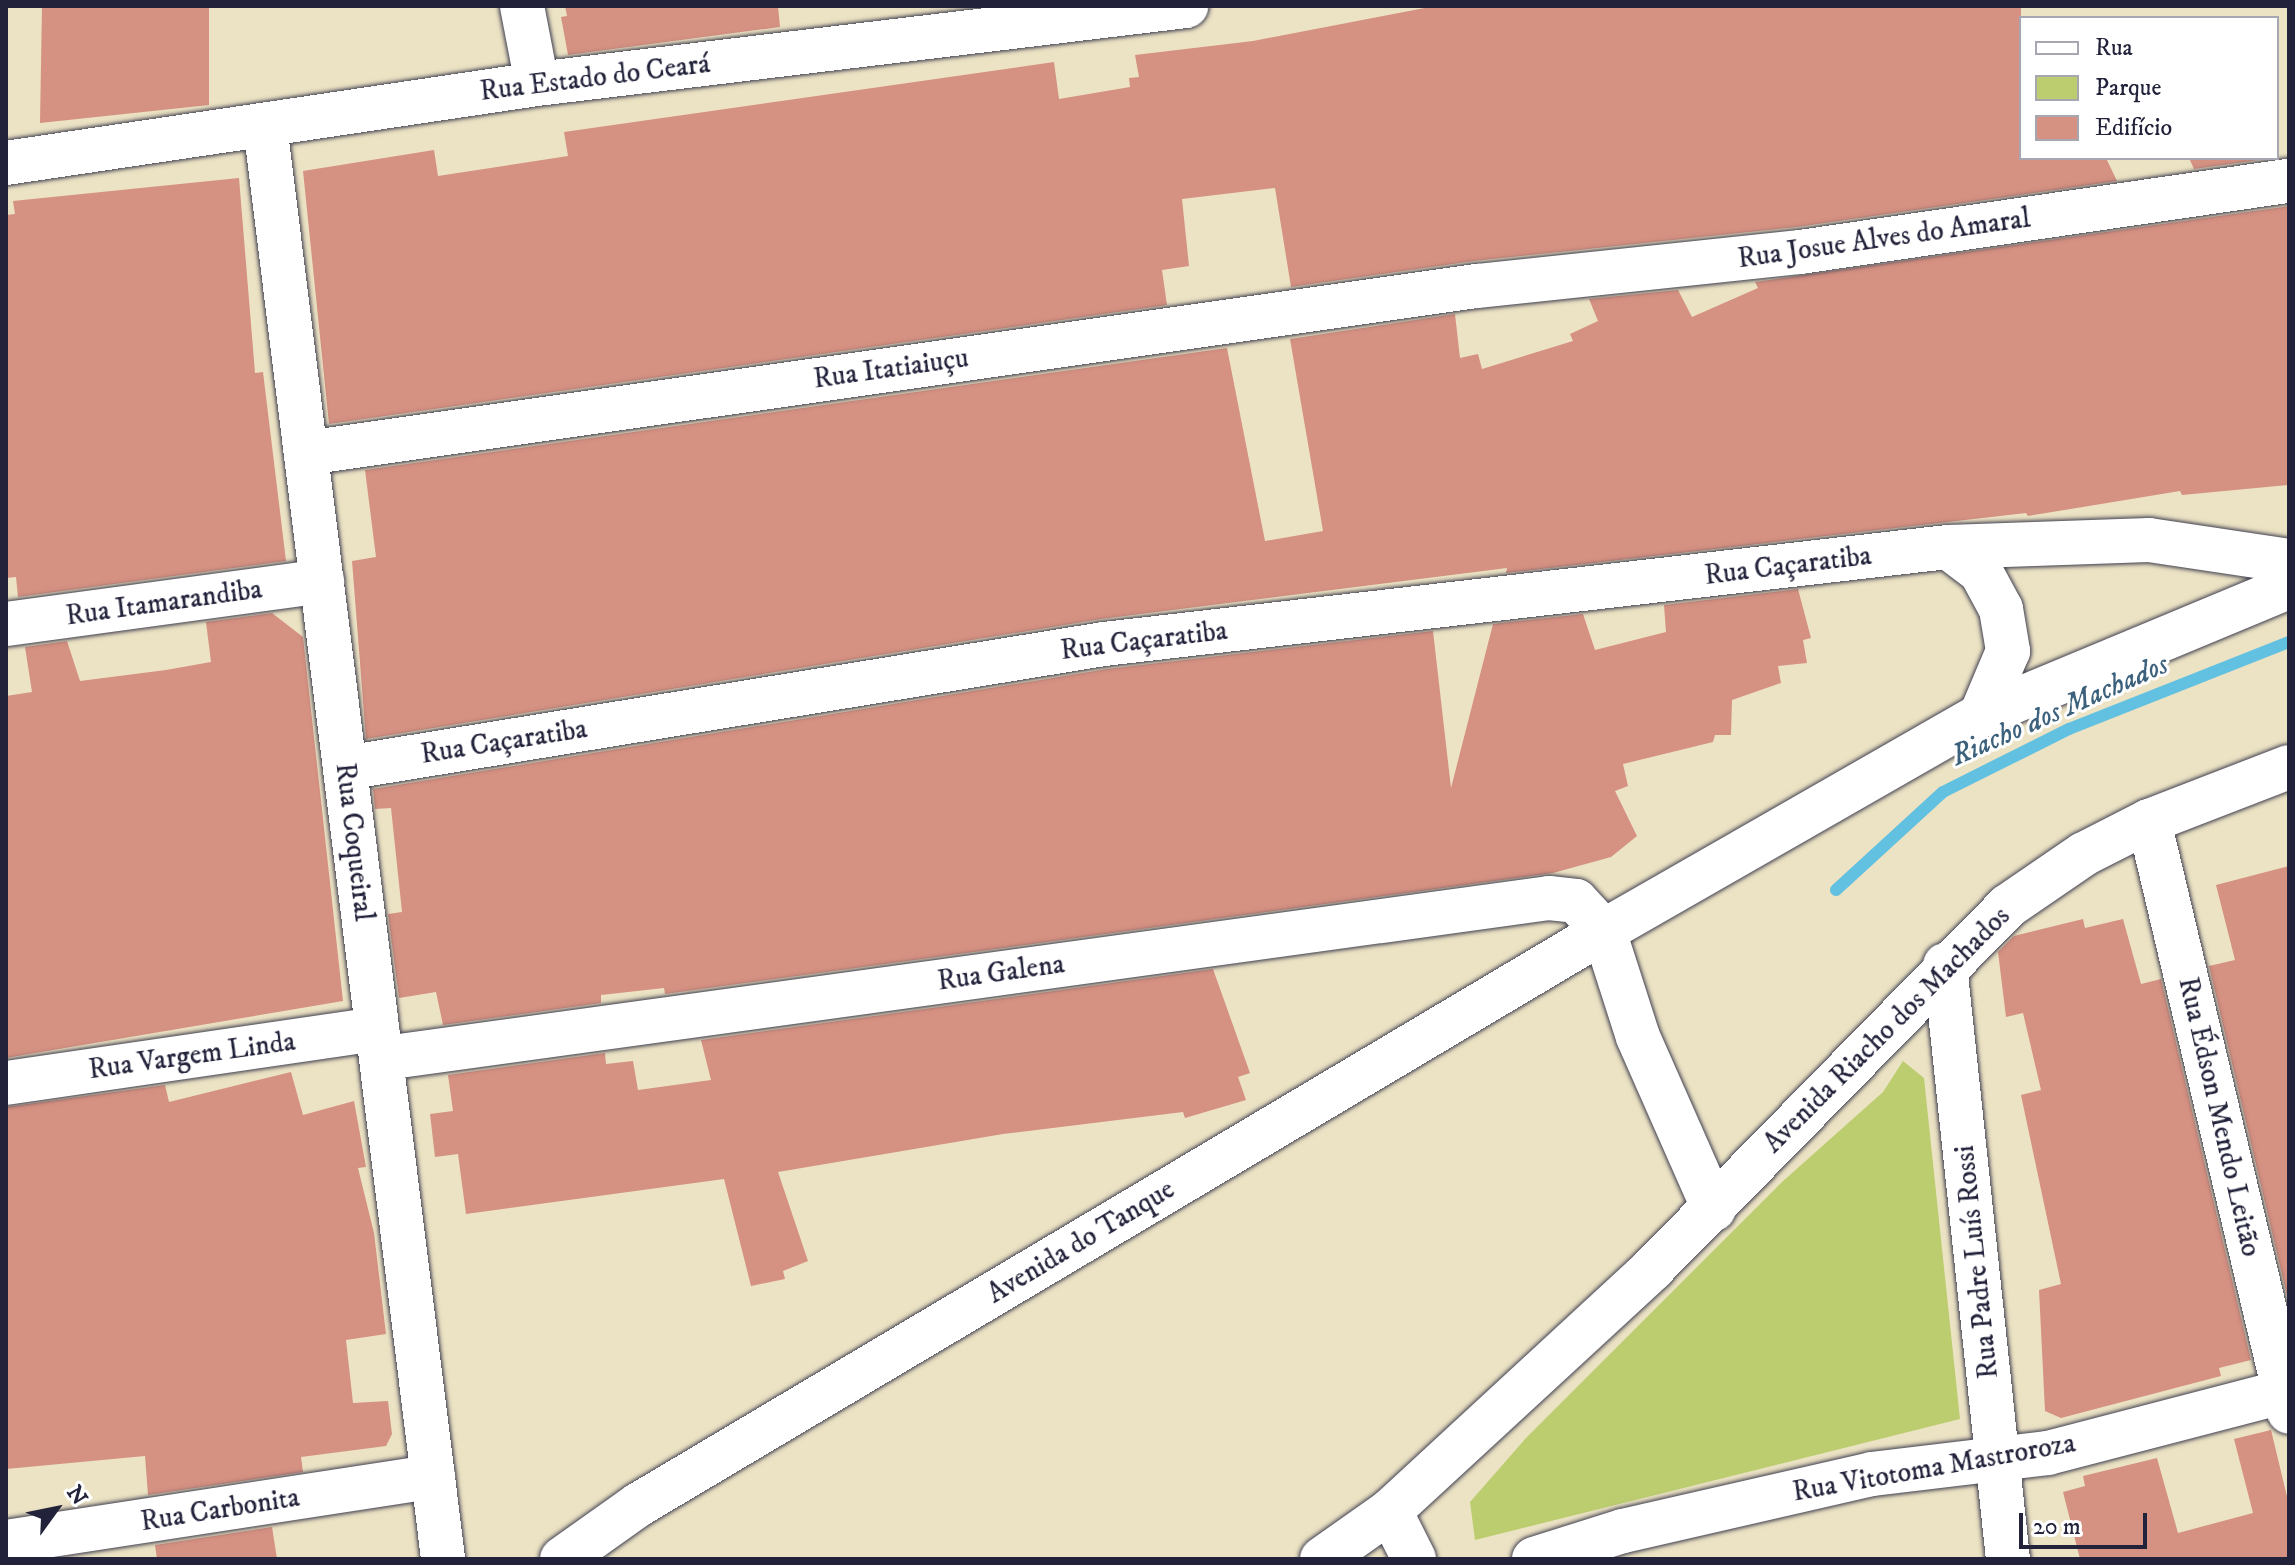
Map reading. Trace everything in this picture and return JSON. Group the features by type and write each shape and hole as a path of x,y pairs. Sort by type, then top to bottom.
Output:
{"street":[{"path":"522,6 537,84"},
{"name":"Rua Estado do Ceará","path":"6,163 537,84 1186,6"},
{"name":"Rua Coqueiral","path":"265,125 443,1559"},
{"name":"Rua Josue Alves do Amaral","path":"1477,286 1800,252 2289,181"},
{"name":"Rua Itatiaiuçu","path":"306,453 1477,286"},
{"name":"Rua Caçaratiba","path":"345,768 1104,644 1948,547 2149,540 2289,561"},
{"path":"1948,547 1981,572 2001,609 2008,651 1981,715"},
{"name":"Rua Itamarandiba","path":"6,624 322,581"},
{"name":"Avenida do Tanque","path":"562,1559 638,1505 1604,931 1981,715 2289,587"},
{"name":"Avenida Riacho dos Machados","path":"1322,1559 1390,1511 1714,1209 1945,965 2008,906 2084,854 2149,821 2289,767"},
{"name":"Rua Édson Mendo Leitão","path":"2149,821 2287,1398"},
{"name":"Rua Galena","path":"381,1043 1549,898 1576,901 1604,931"},
{"path":"1604,931 1638,1037 1714,1209"},
{"name":"Rua Padre Luís Rossi","path":"1945,965 2008,1559"},
{"name":"Rua Vargem Linda","path":"6,1083 381,1043"},
{"name":"Rua Vitotoma Mastroroza","path":"1534,1559 1623,1531 1872,1474 2048,1453 2287,1398"},
{"name":"Rua Carbonita","path":"6,1542 433,1477"},
{"path":"1390,1511 1414,1559"}],"green space":[{"path":"1903,1061 1924,1078 1960,1419 1475,1540 1470,1502 1526,1438 1782,1182 1883,1092"}],"building":[{"path":"42,6 209,6 209,105 40,123"},
{"path":"565,6 778,6 780,27 568,55 561,17 567,16"},
{"path":"1435,6 2021,6 2019,160 2107,160 2117,181 1797,227 1474,261 1291,287 1275,188 1182,199 1189,266 1162,270 1167,305 329,424 303,171 434,150 438,176 568,156 564,132 1054,62 1059,99 1130,87 1129,78 1139,77 1135,55 1253,41"},
{"path":"2190,160 2259,160 2194,169"},
{"path":"239,178 255,373 263,372 286,561 18,597 16,577 6,578 6,215 15,214 13,201"},
{"path":"2289,206 2289,485 2182,495 2180,491 2028,516 2026,513 1506,573 1507,568 1101,619 366,739 352,561 376,557 365,470 1227,348 1265,541 1323,531 1290,339 1455,314 1460,358 1478,354 1482,369 1573,341 1570,334 1598,321 1589,299 1678,290 1692,317 1758,288 1755,282"},
{"path":"1798,589 1811,638 1803,640 1807,663 1778,666 1781,683 1732,700 1731,735 1715,735 1713,742 1623,764 1628,786 1615,791 1637,836 1611,857 1553,873 665,994 664,988 601,995 601,1003 443,1025 436,992 399,998 388,914 402,912 391,808 375,809 373,789 1107,669 1433,631 1451,788 1493,624 1583,614 1595,650 1666,632 1664,605"},
{"path":"272,613 303,637 343,1001 6,1058 6,696 32,692 25,647 67,641 80,681 166,670 211,662 206,622"},
{"path":"2289,866 2289,1304 2209,966 2235,960 2216,885"},
{"path":"2083,919 2085,928 2123,919 2141,984 2161,979 2251,1360 2219,1368 2221,1376 2061,1418 2045,1411 2039,1290 2061,1284 2021,1095 2041,1090 2023,1013 2006,1017 1998,952 2014,936"},
{"path":"1213,969 1250,1073 1238,1077 1246,1100 1185,1118 1183,1112 1003,1134 778,1172 808,1261 783,1271 785,1279 751,1286 724,1179 466,1214 458,1154 435,1157 430,1114 453,1111 448,1075 605,1053 606,1064 633,1061 638,1090 711,1080 701,1040"},
{"path":"291,1072 303,1115 354,1101 366,1167 358,1168 374,1233 386,1334 346,1340 353,1403 388,1401 392,1434 386,1446 301,1457 303,1472 148,1495 145,1456 6,1469 6,1107 165,1085 169,1102"},
{"path":"2271,1430 2289,1505 2289,1559 2080,1559 2063,1492 2085,1486 2083,1476 2157,1458 2178,1533 2253,1513 2234,1439"},
{"path":"272,1527 277,1559 157,1559 155,1545"}],"waterway":[{"name":"Riacho dos Machados","path":"1836,890 1943,792 2069,729 2289,642"}]}
